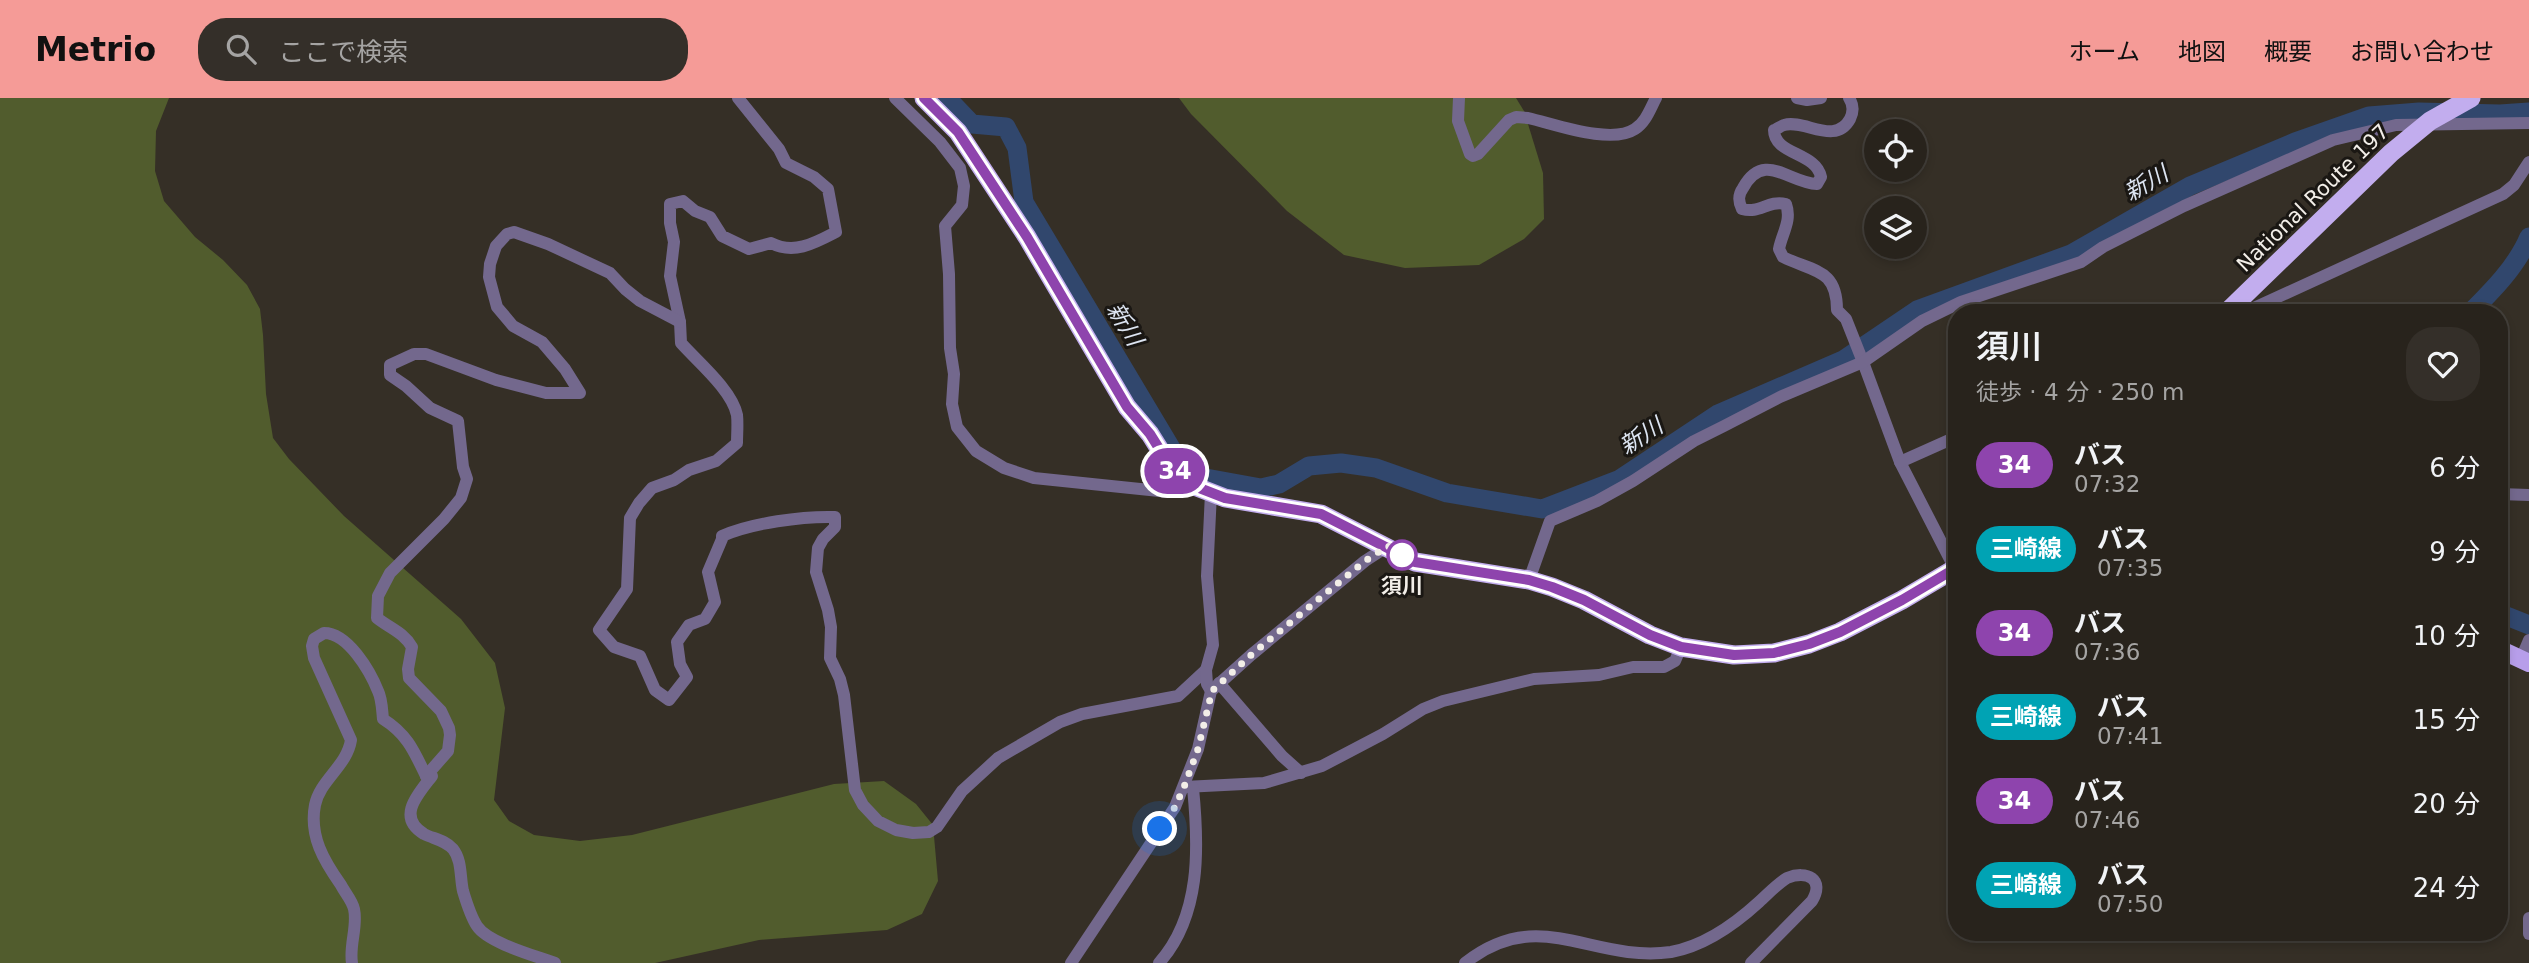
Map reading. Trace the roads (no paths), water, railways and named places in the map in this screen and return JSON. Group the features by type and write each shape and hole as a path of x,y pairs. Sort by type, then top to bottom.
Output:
{"highway":[{"path":"924,98 958,132 1027,237 1127,407 1150,434 1170,466 1189,484 1211,494 1321,514 1415,562 1529,580 1584,600 1650,635 1681,647 1734,655 1774,653 1809,644 1840,632 1948,574"},
{"name":"National Route 197","path":"2235,304 2392,153 2427,123 2471,98"}],"street":[{"path":"738,98 779,149 786,163 814,177 828,189 836,232 811,245 784,250 771,243 749,249 722,236 710,218 683,201 670,204 674,242 670,276 680,322 681,343 718,382 734,406 737,415 737,443 716,461 652,488 639,503 631,518 627,589 599,630 614,647 640,656 655,690 669,700 687,677 680,664 677,642 689,625 705,619 715,602 708,572 722,536 767,524 809,517 835,517 835,527 823,539 815,554 816,572 831,627 830,658 844,695 855,790 863,805 878,821 896,830 913,833 929,832 937,827 962,791 998,758 1060,722 1082,714 1178,696 1206,670"},
{"path":"895,98 940,142 960,168 964,186 962,205 945,226 950,348 954,373 952,404 957,427 976,451 1004,468 1034,478 1169,492 1189,484"},
{"path":"1459,98 1458,121 1470,154 1474,156 1509,120 1516,117 1606,135 1626,133 1644,121 1656,98"},
{"path":"1797,98 1821,98"},
{"path":"1849,98 1853,105 1852,115 1837,131 1793,125 1783,125 1774,130 1774,138 1779,144 1818,167 1821,177 1817,184 1804,184 1782,171 1763,170 1754,174 1743,186 1739,197 1742,209 1749,211 1774,202 1786,204 1789,212 1788,225 1779,250 1783,257 1821,271 1830,280 1837,296 1837,310 1846,319 1900,462 1948,554"},
{"path":"1960,304 2081,262 2103,247 2184,206 2323,144 2367,130 2427,123 2529,123"},
{"path":"2263,304 2502,194 2514,185 2529,162"},
{"path":"426,776 448,751 450,728 441,711 409,678 412,647 406,636 389,628 377,618 378,596 390,573 461,498 467,479 463,467 458,421 430,408 390,375 390,365 414,354 426,354 496,380 547,393 580,393 565,369 542,342 513,327 497,307 491,290 490,264 496,246 507,234 514,232 548,244 610,273 640,301 680,322"},
{"path":"1529,580 1550,521 1609,494 1694,441 1780,397 1863,362 1922,321 1948,309"},
{"path":"1900,462 1948,441"},
{"path":"1211,494 1207,576 1213,645 1206,670 1207,684 1215,687 1301,773"},
{"path":"2508,494 2529,495"},
{"path":"1158,963 1181,931 1194,884 1196,859 1189,788 1215,687 1365,561 1388,546"},
{"path":"352,963 350,953 354,910 327,865 312,824 315,802 349,753 351,740 314,658 314,639 318,635 332,633 344,638 351,647 379,693 383,719 398,729 426,776"},
{"path":"2524,658 2529,640"},
{"path":"1071,963 1189,788 1264,783 1301,773 1322,766 1383,734 1423,709 1443,701 1534,679 1599,675 1633,667 1664,667 1675,661 1681,647"},
{"path":"426,776 432,776 410,807 410,817 424,834 453,849 458,858 464,892 477,927 487,935 555,963"},
{"path":"1465,963 1502,942 1531,935 1558,938 1618,952 1670,952 1686,948 1714,935 1745,914 1787,878 1806,874 1817,886 1812,901 1751,963"},
{"path":"2529,919 2529,934"}],"waterway":[{"name":"新川","path":"947,98 972,124 1006,127 1017,148 1024,202 1183,468 1206,478 1261,488 1279,484 1309,466 1341,463 1376,468 1447,493 1542,509 1620,479 1718,414 1843,360 1917,310 2071,254 2190,186 2295,142 2369,116 2419,112 2529,112"},
{"path":"2479,304 2511,268 2529,237"},
{"path":"2508,617 2529,625"}],"place":[{"name":"須川","path":"1402,555"}]}
